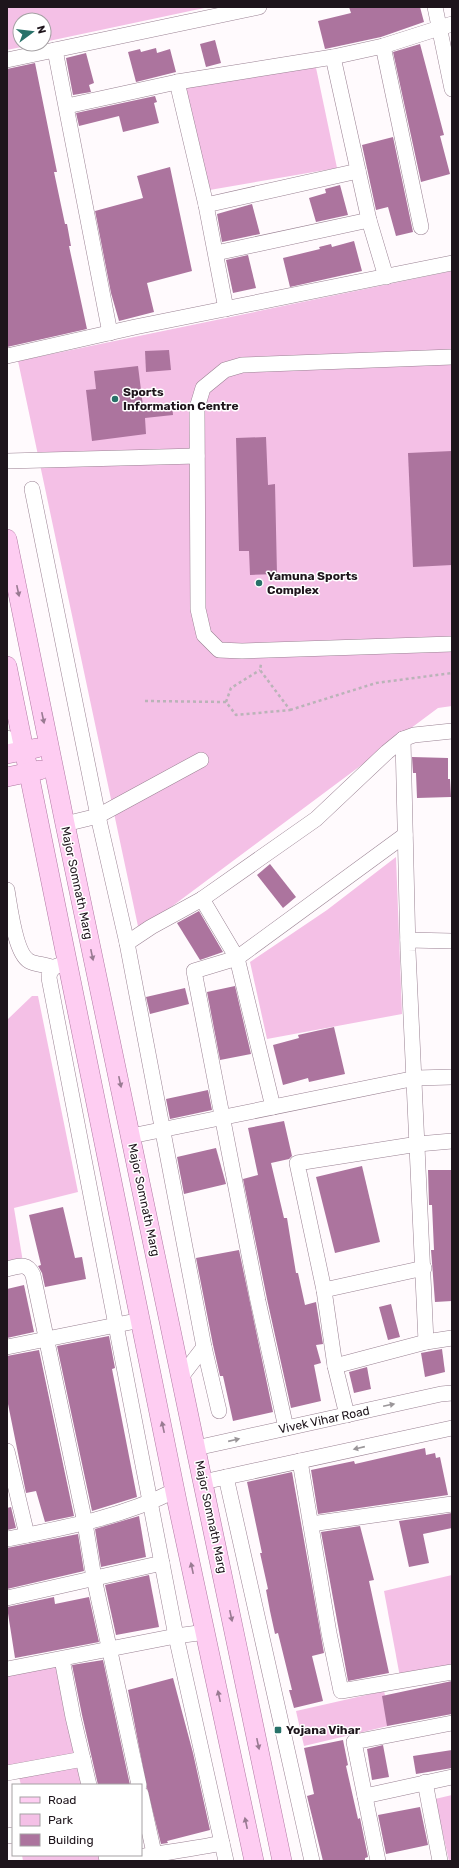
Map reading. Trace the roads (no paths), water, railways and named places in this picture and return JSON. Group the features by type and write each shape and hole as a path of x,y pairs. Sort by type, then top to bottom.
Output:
{"main road":[{"name":"Major Somnath Marg","path":"7,539 65,824 282,1861"},
{"name":"Major Somnath Marg","path":"7,666 16,753 28,772 60,966 141,1320 254,1861"},
{"path":"16,753 49,746"},
{"path":"7,777 54,768"},
{"path":"168,1454 196,1448"},
{"path":"176,1490 203,1482"}],"street":[{"path":"7,60 259,7"},
{"path":"435,7 446,26 452,89"},
{"path":"67,106 177,82 333,57 383,46 446,26"},
{"path":"383,46 421,227"},
{"path":"56,50 110,333"},
{"path":"333,57 369,220 386,276"},
{"path":"177,82 206,204 226,309"},
{"path":"206,204 358,171"},
{"path":"216,253 369,220"},
{"path":"7,356 110,333 452,263"},
{"path":"452,357 242,365 225,370 203,388 197,408 198,609 204,636 220,650 452,644"},
{"path":"7,461 197,456"},
{"path":"32,489 98,816 127,943 204,1347 219,1411"},
{"path":"127,943 151,927 202,900 316,819 387,752 403,739 414,735 452,731"},
{"path":"7,738 16,753"},
{"path":"403,739 408,940 424,1268 426,1342"},
{"path":"65,824 98,816 201,760"},
{"path":"286,1428 258,1301 194,971 237,958 405,835"},
{"path":"7,890 17,939 24,957 30,962 60,966"},
{"path":"202,900 237,958 273,1107"},
{"path":"408,940 452,941"},
{"path":"60,966 49,973 49,978 176,1636 226,1861"},
{"path":"131,1136 414,1078 452,1077"},
{"path":"347,1414 335,1366 324,1290 296,1162 418,1144 452,1141"},
{"path":"7,1269 18,1266 30,1269 33,1275 85,1523 94,1578 139,1784"},
{"path":"324,1290 424,1268"},
{"path":"7,1347 115,1324 141,1320"},
{"path":"335,1366 426,1342 452,1338"},
{"path":"181,1377 204,1347"},
{"name":"Vivek Vihar Road","path":"196,1448 347,1414 452,1393"},
{"path":"203,1482 452,1428"},
{"path":"7,1452 26,1535"},
{"path":"300,1461 329,1633 341,1691 452,1672"},
{"path":"226,1477 312,1861"},
{"path":"7,1539 85,1523 150,1503 176,1490"},
{"path":"311,1524 452,1504"},
{"path":"7,1598 162,1563"},
{"path":"225,1586 249,1581"},
{"path":"7,1669 176,1636 206,1632"},
{"path":"62,1659 89,1784"},
{"path":"378,1861 354,1742 452,1722"},
{"path":"7,1773 83,1759"},
{"path":"365,1796 452,1777"},
{"path":"425,1782 440,1861"},
{"path":"142,1799 154,1853"},
{"path":"142,1856 201,1848 222,1843"},
{"path":"118,1861 140,1856"}],"place":[{"name":"Sports Information Centre","path":"115,399"},
{"name":"Yamuna Sports Complex","path":"259,583"},
{"name":"Yojana Vihar","path":"278,1730"}]}
